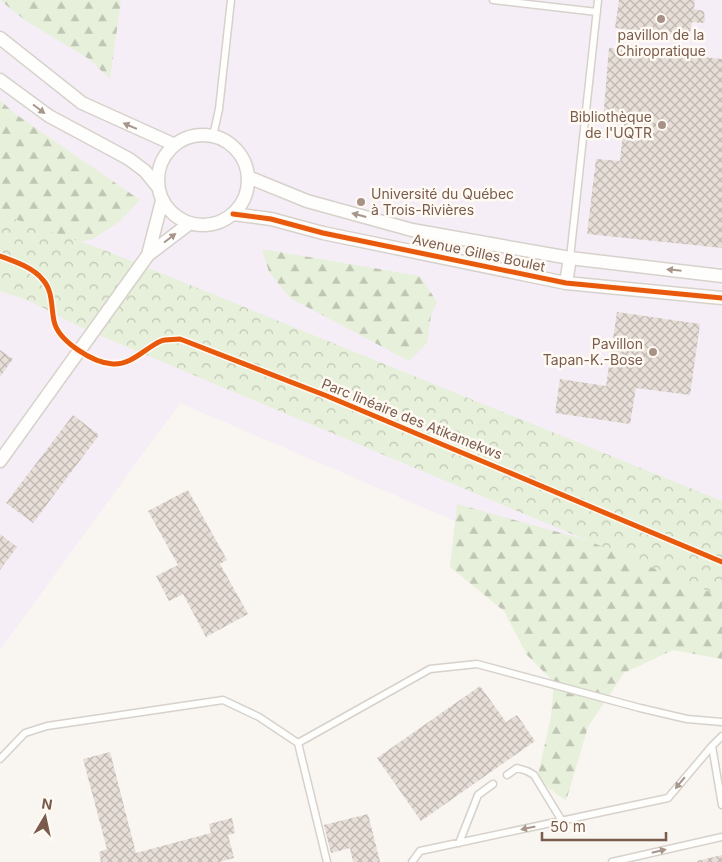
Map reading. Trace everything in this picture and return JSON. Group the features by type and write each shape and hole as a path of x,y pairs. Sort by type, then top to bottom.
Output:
{"street":[{"path":"0,38 82,103 175,145"},
{"path":"0,80 49,116 129,159 145,172 158,187"},
{"path":"200,135 213,136 226,142 238,151 245,163 248,177 247,191 242,203 233,214 222,221 208,225 190,223 170,212 162,201 158,187 161,164 175,145 187,138 200,135"},
{"name":"Avenue Gilles Boulet","path":"248,177 306,201 412,230 570,258 722,276"},
{"path":"148,255 162,201"},
{"name":"Avenue Gilles Boulet","path":"233,214 271,219 323,233 566,283 722,298"},
{"path":"0,461 148,255 190,223"},
{"path":"566,283 570,258"}],"lane":[{"path":"213,136 231,0"},
{"path":"493,0 597,12"},
{"path":"570,258 598,0"},
{"path":"298,743 430,669 477,664 640,708 687,719 722,722"},
{"path":"0,759 25,734 47,726 223,700 259,717 298,743 327,862"},
{"path":"412,862 420,851 668,798 722,736"},
{"path":"712,746 722,805"},
{"path":"507,775 517,768 534,775 562,821"},
{"path":"459,843 478,795 493,784"},
{"path":"612,862 722,837"}],"shaded area":[{"name":"Université du Québec à Trois-Rivières","path":"0,0 722,0 722,636 180,403 0,650"}],"green space":[{"path":"0,0 121,0 110,79 89,59 26,21"},
{"path":"0,100 14,113 140,200 119,222 93,239 47,250 0,240"},
{"path":"0,214 104,250 722,501 722,597 82,328 32,302 0,291"},
{"path":"262,249 420,276 437,302 431,316 427,343 409,361 290,298 269,272"},
{"path":"457,504 615,548 722,591 722,659 673,650 624,673 588,727 566,801 537,779 551,717 554,682 527,655 504,611 450,567"}],"building":[{"name":"pavillon de la Chiropratique","path":"619,0 695,0 694,9 704,11 705,21 703,23 692,22 689,37 615,28"},
{"path":"609,48 722,59 722,248 587,234 596,159 620,161 624,122 603,120"},
{"name":"Pavillon Tapan-K.-Bose","path":"617,312 700,324 690,395 636,388 630,424 555,413 560,379 606,386"},
{"path":"0,350 13,359 0,377"},
{"path":"73,415 99,435 33,523 6,503"},
{"path":"188,490 227,560 220,564 248,614 206,637 183,594 169,601 156,576 178,565 148,511"},
{"path":"0,534 17,547 0,570"},
{"path":"480,686 506,722 517,715 535,741 421,821 377,758"},
{"path":"110,752 136,853 211,833 209,824 232,818 235,833 228,835 234,858 219,862 101,862 99,852 107,849 83,759"},
{"path":"368,814 380,862 353,862 350,848 331,853 324,825"},
{"path":"722,855 722,862 697,862 697,861"}],"cycle path":[{"path":"233,214 271,219 323,233 566,283 722,298"},
{"name":"Parc linéaire des Atikamekws","path":"0,256 23,265 39,276 49,289 57,329 69,343 96,360 120,364 132,359 161,341 180,339 327,396 722,562"}],"place":[{"name":"pavillon de la Chiropratique","path":"661,19"},
{"name":"Bibliothèque de l'UQTR","path":"662,125"},
{"name":"Université du Québec à Trois-Rivières","path":"361,202"},
{"name":"Pavillon Tapan-K.-Bose","path":"653,352"}]}
